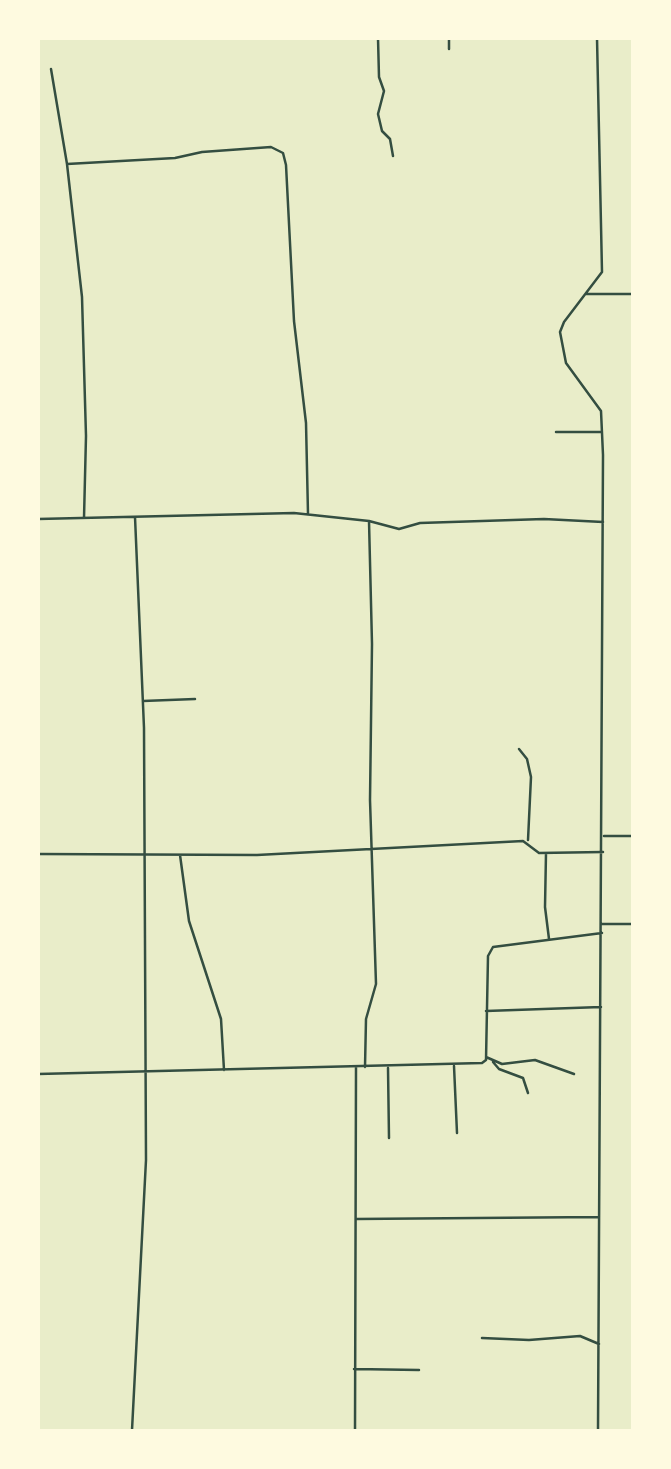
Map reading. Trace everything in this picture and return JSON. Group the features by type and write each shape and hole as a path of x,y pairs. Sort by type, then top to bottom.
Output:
{"street":[{"path":"378,38 379,77 384,90 379,114 382,131 390,139 393,156"},
{"path":"449,38 449,49"},
{"path":"597,38 603,267 600,277 564,322 561,342 569,369 600,408 601,432 603,852 598,1430"},
{"path":"51,69 67,164 84,334 84,518"},
{"path":"67,164 162,159 202,152 271,147 283,153 286,165 292,301 306,423 308,514"},
{"path":"587,293 632,294"},
{"path":"556,432 601,432"},
{"path":"38,519 308,514 369,521 399,529 420,523 544,519 603,522"},
{"path":"132,1430 145,1191 142,856 144,730 135,517"},
{"path":"365,1067 366,1019 376,989 370,801 372,644 369,521"},
{"path":"143,701 195,699"},
{"path":"519,749 527,759 531,777 528,842 534,851 603,852"},
{"path":"603,836 632,836"},
{"path":"38,854 142,856 372,850 528,842"},
{"path":"546,853 545,907 549,939"},
{"path":"180,855 189,921 221,1019 224,1071"},
{"path":"602,924 632,924"},
{"path":"38,1074 482,1063 486,1057 488,956 493,947 602,933"},
{"path":"486,1011 601,1007"},
{"path":"486,1057 499,1069 523,1078 528,1093"},
{"path":"493,1062 502,1064 535,1060 574,1074"},
{"path":"454,1065 457,1133"},
{"path":"355,1430 356,1067"},
{"path":"388,1067 389,1138"},
{"path":"356,1219 599,1217"},
{"path":"482,1338 529,1340 580,1336 598,1343"},
{"path":"354,1369 419,1370"}]}
